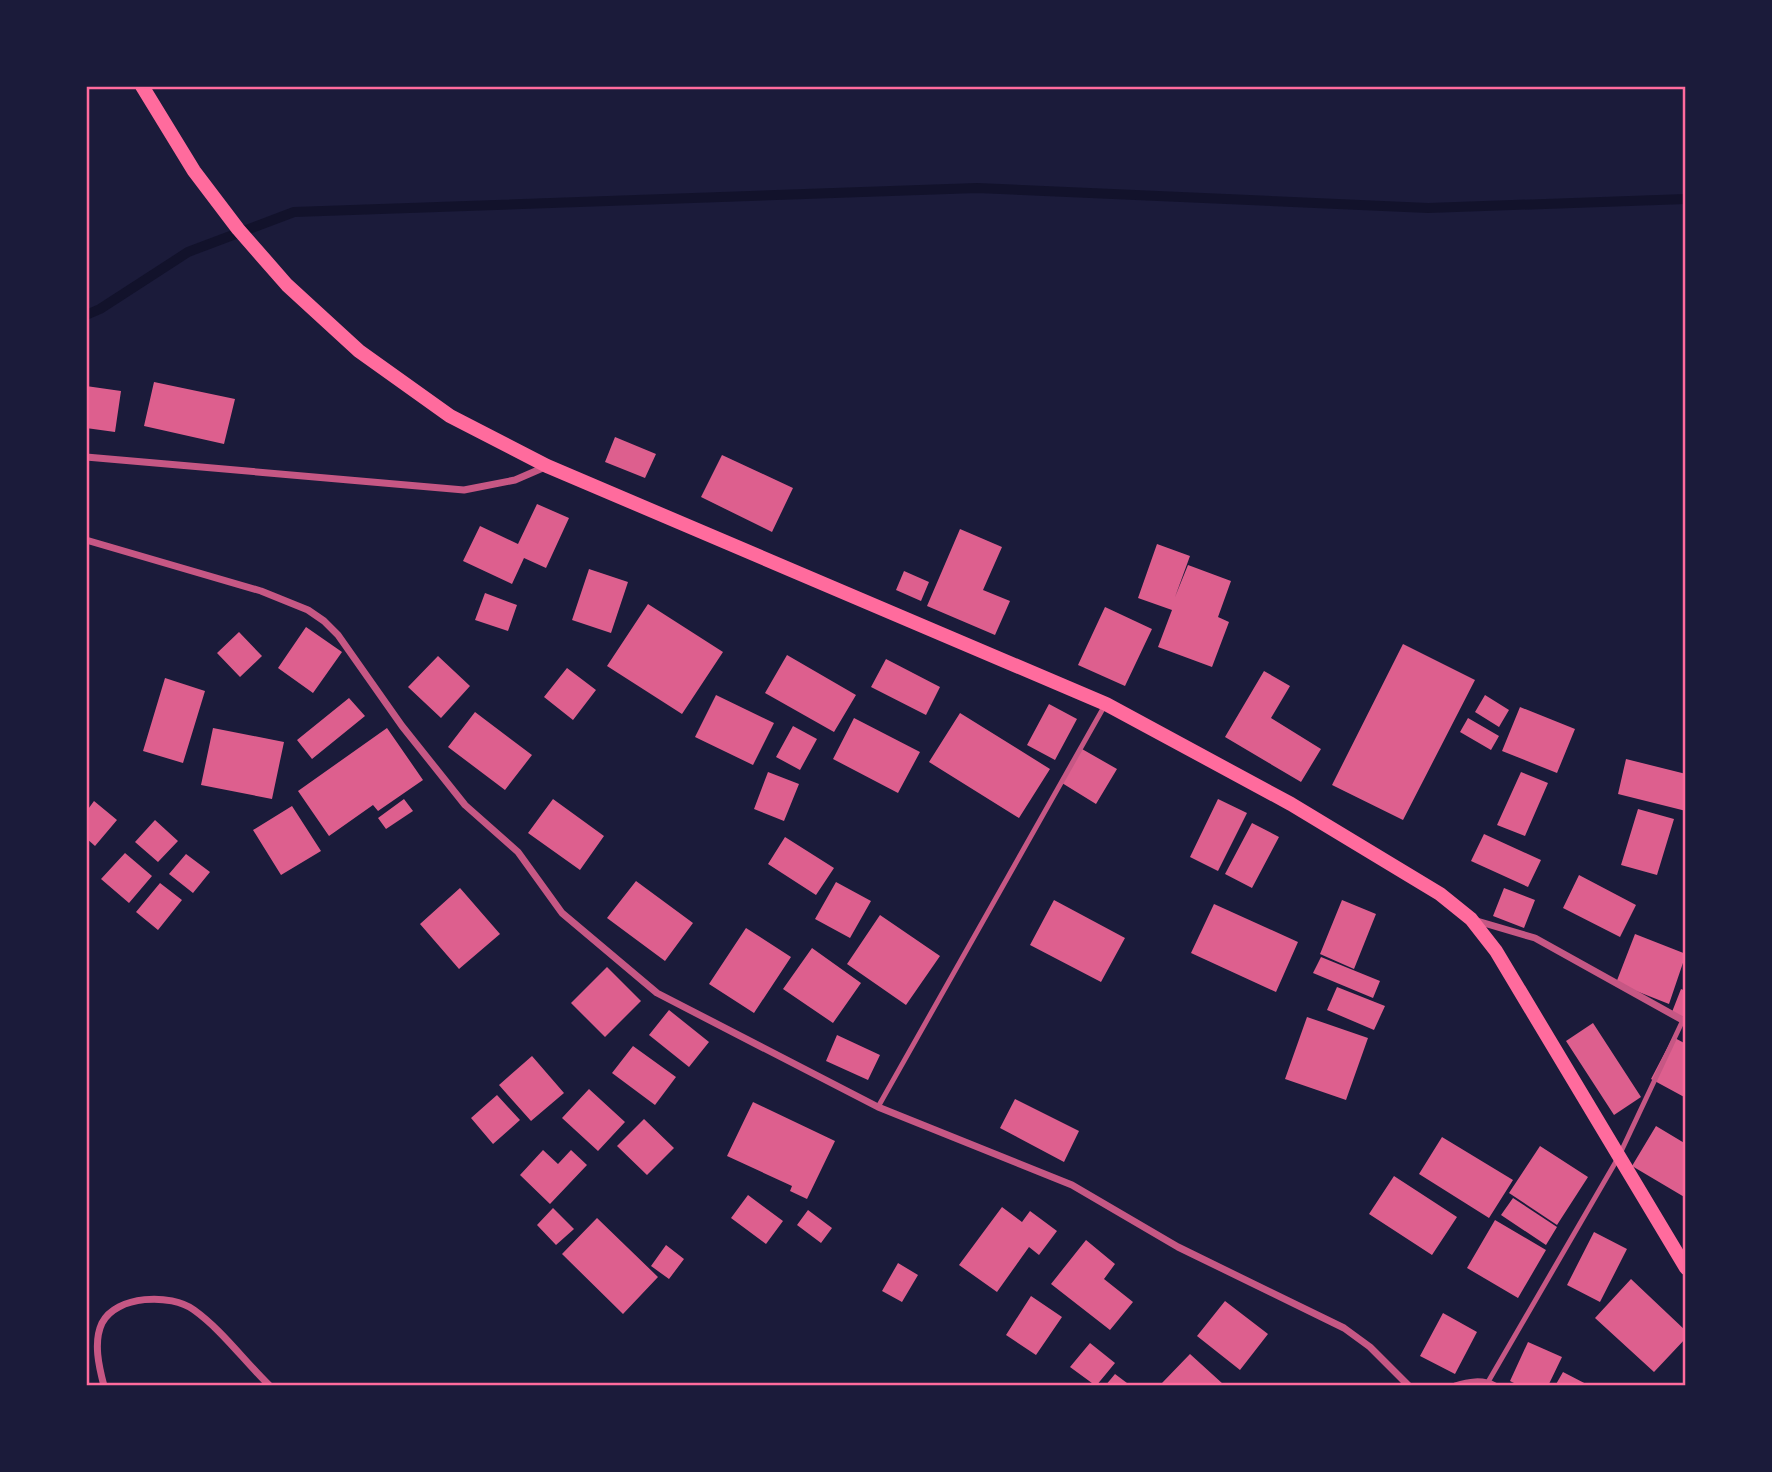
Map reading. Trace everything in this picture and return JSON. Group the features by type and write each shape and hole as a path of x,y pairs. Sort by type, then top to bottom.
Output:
{"main road":[{"path":"142,86 194,171 237,229 287,285 369,359 450,416 547,466 1106,704 1369,849 1440,894 1471,919 1496,951 1686,1268"}],"street":[{"path":"86,457 464,490 515,480 547,466"},
{"path":"86,540 261,592 308,610 324,621 338,635 435,771 465,806 518,852 562,913 615,961 657,993 878,1108 1072,1185 1178,1247 1344,1328 1370,1347 1409,1386"},
{"path":"1471,919 1535,938 1685,1021"},
{"path":"104,1386 98,1364 98,1338 102,1323 111,1312 153,1298 173,1300 194,1309 270,1386"},
{"path":"1455,1386 1471,1381 1492,1384"}],"lane":[{"path":"878,1108 1106,704"},
{"path":"1492,1384 1618,1158 1685,1021"}],"building":[{"path":"154,382 235,399 224,444 144,426"},
{"path":"86,386 121,391 115,432 86,428"},
{"path":"615,437 656,454 645,478 605,462"},
{"path":"722,455 793,488 772,532 701,497"},
{"path":"537,504 569,518 546,568 524,558 512,584 463,561 480,526 518,544"},
{"path":"960,529 1002,547 983,590 1010,601 995,635 927,606"},
{"path":"1157,544 1190,556 1175,597 1188,565 1231,581 1218,617 1229,622 1212,667 1158,647 1172,610 1138,598"},
{"path":"589,569 628,582 611,633 572,620"},
{"path":"904,571 929,582 921,601 896,590"},
{"path":"485,593 517,605 508,631 475,620"},
{"path":"648,604 723,652 682,714 607,666"},
{"path":"1105,607 1152,629 1125,686 1078,665"},
{"path":"306,627 342,652 313,693 278,668"},
{"path":"239,632 262,656 240,677 217,653"},
{"path":"1403,644 1475,680 1403,820 1332,785"},
{"path":"787,655 856,695 834,732 765,693"},
{"path":"438,656 470,686 441,718 408,687"},
{"path":"886,659 940,687 926,715 871,687"},
{"path":"567,668 596,690 573,720 544,697"},
{"path":"1264,671 1290,686 1271,718 1321,749 1301,782 1225,737"},
{"path":"165,678 205,691 183,763 143,751"},
{"path":"716,695 774,723 753,765 695,737"},
{"path":"1485,695 1509,710 1499,727 1475,712"},
{"path":"349,698 365,716 312,759 297,740"},
{"path":"1049,704 1077,719 1055,760 1027,745"},
{"path":"1520,707 1575,729 1557,773 1502,751"},
{"path":"475,712 532,755 505,790 448,747"},
{"path":"960,713 1050,769 1019,818 929,762"},
{"path":"854,718 920,752 898,793 833,759"},
{"path":"1468,718 1499,736 1491,750 1460,732"},
{"path":"793,726 817,739 800,770 776,757"},
{"path":"213,728 284,742 272,799 201,785"},
{"path":"387,728 423,780 378,811 373,805 329,836 298,791"},
{"path":"1082,749 1117,769 1096,804 1062,783"},
{"path":"1626,759 1686,774 1686,811 1618,794"},
{"path":"768,772 799,784 784,821 754,809"},
{"path":"1521,772 1548,783 1525,836 1497,825"},
{"path":"404,799 413,811 386,829 378,818"},
{"path":"553,799 604,836 580,870 528,833"},
{"path":"1218,799 1247,813 1218,871 1190,857"},
{"path":"94,801 117,820 95,846 86,838 86,812"},
{"path":"292,806 321,851 281,875 253,830"},
{"path":"1638,809 1674,819 1657,875 1621,865"},
{"path":"155,820 178,841 158,862 135,842"},
{"path":"1252,823 1279,837 1252,888 1225,874"},
{"path":"1484,834 1541,860 1528,887 1471,861"},
{"path":"785,837 834,868 816,895 768,864"},
{"path":"125,853 152,876 129,903 101,879"},
{"path":"186,854 210,872 193,893 169,874"},
{"path":"1579,875 1636,905 1620,937 1563,908"},
{"path":"636,881 693,923 665,961 607,918"},
{"path":"836,882 871,901 850,938 815,919"},
{"path":"160,883 182,900 158,930 136,912"},
{"path":"460,888 500,934 459,969 420,924"},
{"path":"1504,888 1535,900 1524,928 1493,916"},
{"path":"1054,900 1125,938 1101,982 1030,945"},
{"path":"1342,900 1376,914 1354,969 1320,954"},
{"path":"1214,904 1298,942 1276,992 1191,953"},
{"path":"880,915 940,956 906,1005 847,964"},
{"path":"746,928 791,957 754,1013 709,984"},
{"path":"1635,934 1686,954 1669,1004 1616,983"},
{"path":"812,948 861,983 833,1023 783,989"},
{"path":"1321,957 1380,981 1373,998 1313,973"},
{"path":"607,967 641,1001 605,1037 571,1003"},
{"path":"1337,987 1385,1006 1374,1030 1327,1010"},
{"path":"1681,989 1686,991 1686,1018 1672,1012"},
{"path":"669,1010 709,1042 689,1067 649,1035"},
{"path":"1307,1017 1368,1038 1346,1100 1285,1079"},
{"path":"1593,1023 1641,1097 1614,1115 1566,1041"},
{"path":"837,1035 880,1055 868,1080 826,1061"},
{"path":"1673,1037 1686,1044 1686,1098 1651,1079"},
{"path":"633,1046 676,1077 655,1105 612,1073"},
{"path":"532,1056 564,1093 531,1121 499,1085"},
{"path":"589,1089 625,1122 598,1151 562,1118"},
{"path":"497,1095 520,1120 493,1144 471,1118"},
{"path":"1015,1099 1079,1131 1064,1162 1000,1128"},
{"path":"753,1102 835,1141 807,1199 790,1191 792,1186 727,1156"},
{"path":"644,1119 674,1148 647,1175 617,1146"},
{"path":"1656,1126 1686,1144 1686,1198 1632,1166"},
{"path":"1442,1137 1513,1180 1489,1218 1419,1174"},
{"path":"1540,1146 1588,1177 1557,1225 1509,1193"},
{"path":"543,1150 558,1164 571,1150 587,1165 550,1204 520,1175"},
{"path":"1394,1176 1457,1217 1432,1255 1369,1214"},
{"path":"748,1195 783,1221 766,1244 731,1218"},
{"path":"1513,1198 1557,1227 1546,1245 1501,1215"},
{"path":"1002,1207 1022,1222 1030,1211 1057,1231 1039,1255 1029,1247 997,1292 959,1265"},
{"path":"553,1208 574,1229 556,1245 537,1225"},
{"path":"808,1210 832,1228 821,1243 797,1225"},
{"path":"597,1218 658,1277 623,1314 562,1254"},
{"path":"1495,1220 1546,1250 1518,1298 1467,1268"},
{"path":"1594,1232 1627,1249 1600,1302 1567,1285"},
{"path":"1086,1240 1115,1264 1104,1279 1133,1302 1110,1330 1051,1284"},
{"path":"666,1245 684,1259 669,1279 651,1266"},
{"path":"898,1263 918,1275 902,1302 882,1291"},
{"path":"1631,1279 1686,1331 1686,1338 1654,1372 1595,1318"},
{"path":"1031,1296 1062,1317 1036,1355 1006,1335"},
{"path":"1225,1301 1268,1334 1240,1370 1197,1336"},
{"path":"1443,1313 1477,1332 1455,1374 1420,1356"},
{"path":"1528,1342 1562,1357 1548,1386 1520,1386 1510,1381"},
{"path":"1090,1343 1115,1363 1096,1386 1070,1367"},
{"path":"1190,1354 1223,1384 1165,1386 1162,1383"},
{"path":"1563,1372 1590,1386 1555,1386"},
{"path":"1115,1374 1131,1386 1105,1386"}],"waterway":[{"path":"86,315 100,309 188,252 294,212 977,188 1428,208 1686,199"}]}
